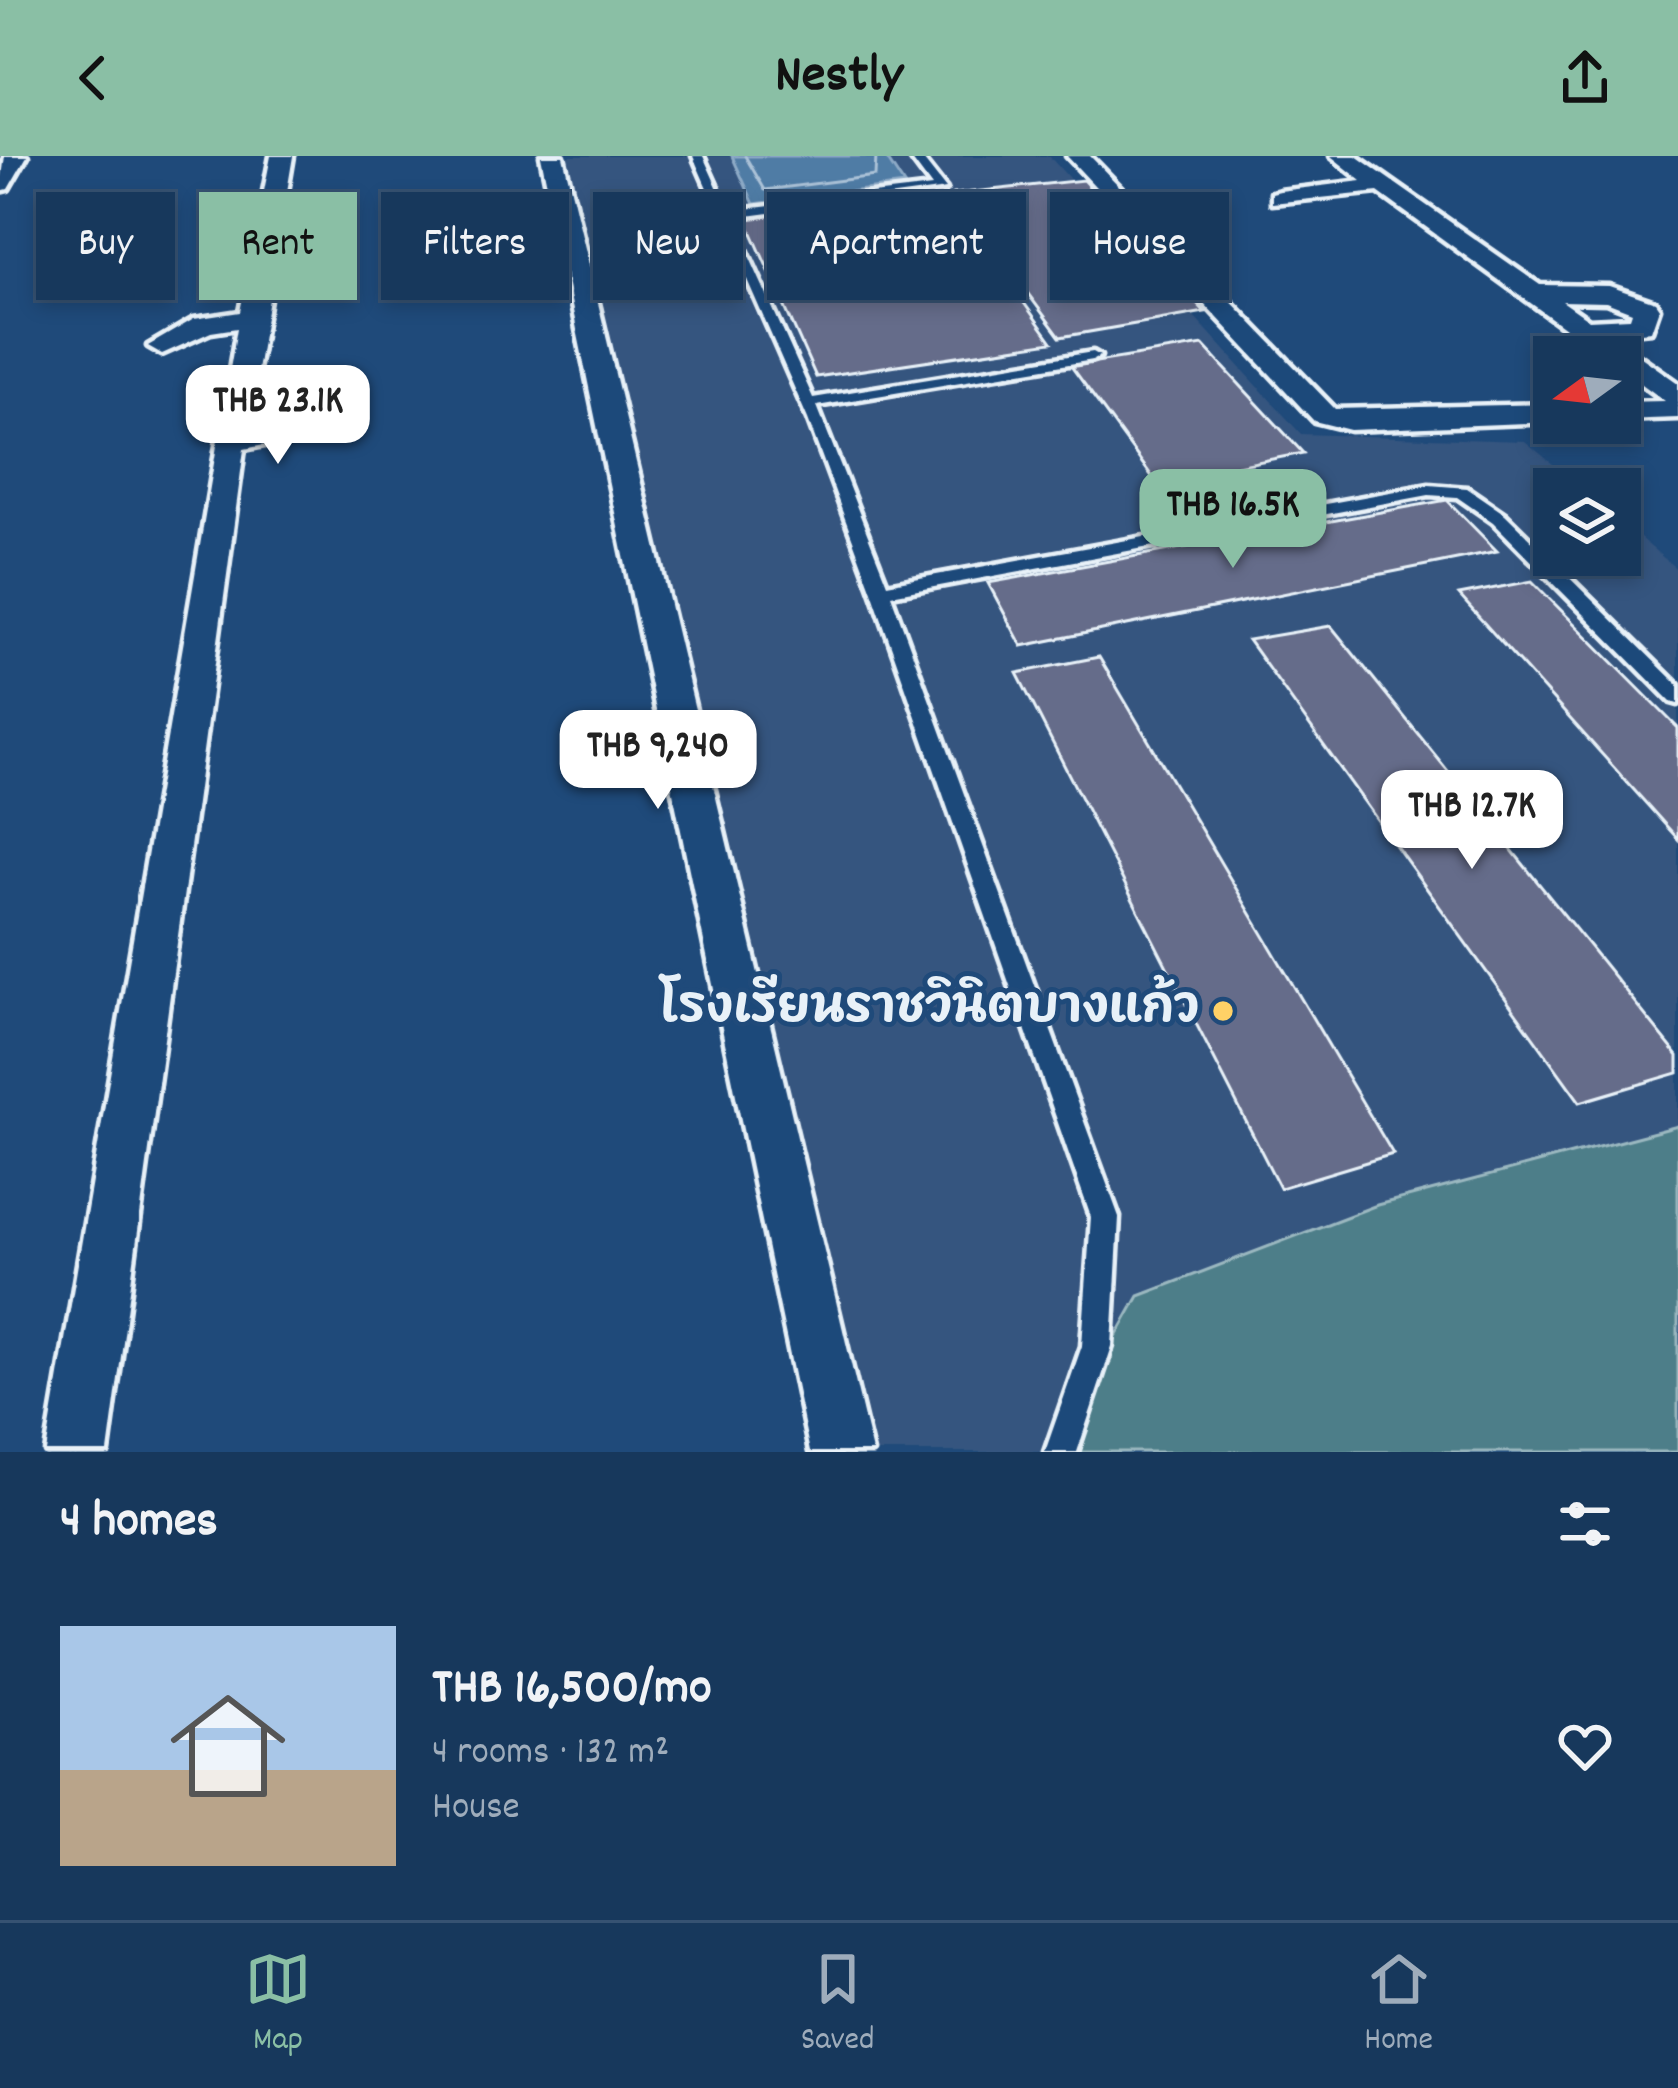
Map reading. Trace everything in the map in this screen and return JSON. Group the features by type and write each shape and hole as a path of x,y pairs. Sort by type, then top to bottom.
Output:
{"street":[{"path":"77,1452 230,442 282,156"},
{"path":"552,156 841,1452"},
{"path":"1078,156 1325,415 1350,421 1533,414"},
{"path":"1342,156 1678,396"},
{"path":"1280,198 1382,184"},
{"path":"1535,293 1609,294 1661,308 1641,325 1584,328"},
{"path":"162,346 204,325 252,318"},
{"path":"1641,410 1678,409"},
{"path":"230,442 314,427"}],"lane":[{"path":"698,156 717,192"},
{"path":"743,212 940,189 914,156"},
{"path":"743,250 880,591 1105,1217 1096,1346 1061,1452"},
{"path":"807,404 1093,356"},
{"path":"880,591 1430,490 1461,491 1499,518 1678,697"}],"shaded area":[{"name":"โรงเรียนราชวินิตบางแก้ว","path":"560,156 1049,156 1082,192 1050,192 1050,300 1180,300 1301,434 1525,441 1558,468 1533,468 1533,576 1641,576 1641,539 1678,570 1678,1452 874,1452 595,300 743,300 743,192 593,192 593,292"}],"green space":[{"path":"1678,1126 1678,1452 1051,1452 1139,1296 1377,1205"}],"water":[{"path":"732,156 885,156 904,185 849,192 767,192 767,202 754,204"}],"building":[{"path":"1083,180 1094,192 1050,192 1050,300 1194,300 1205,312 1060,337 1026,291 1026,192 972,192"},
{"path":"767,212 767,267 744,215"},
{"path":"782,300 1022,300 1052,342 816,377"},
{"path":"1203,345 1303,453 1156,482 1071,366"},
{"path":"1447,500 1497,551 1022,646 988,583"},
{"path":"1532,581 1678,728 1678,839 1459,595"},
{"path":"1331,626 1678,1056 1678,1073 1580,1102 1248,640"},
{"path":"1099,657 1393,1154 1280,1188 1017,673"}],"place":[{"name":"โรงเรียนราชวินิตบางแก้ว","path":"1223,1011"}]}
